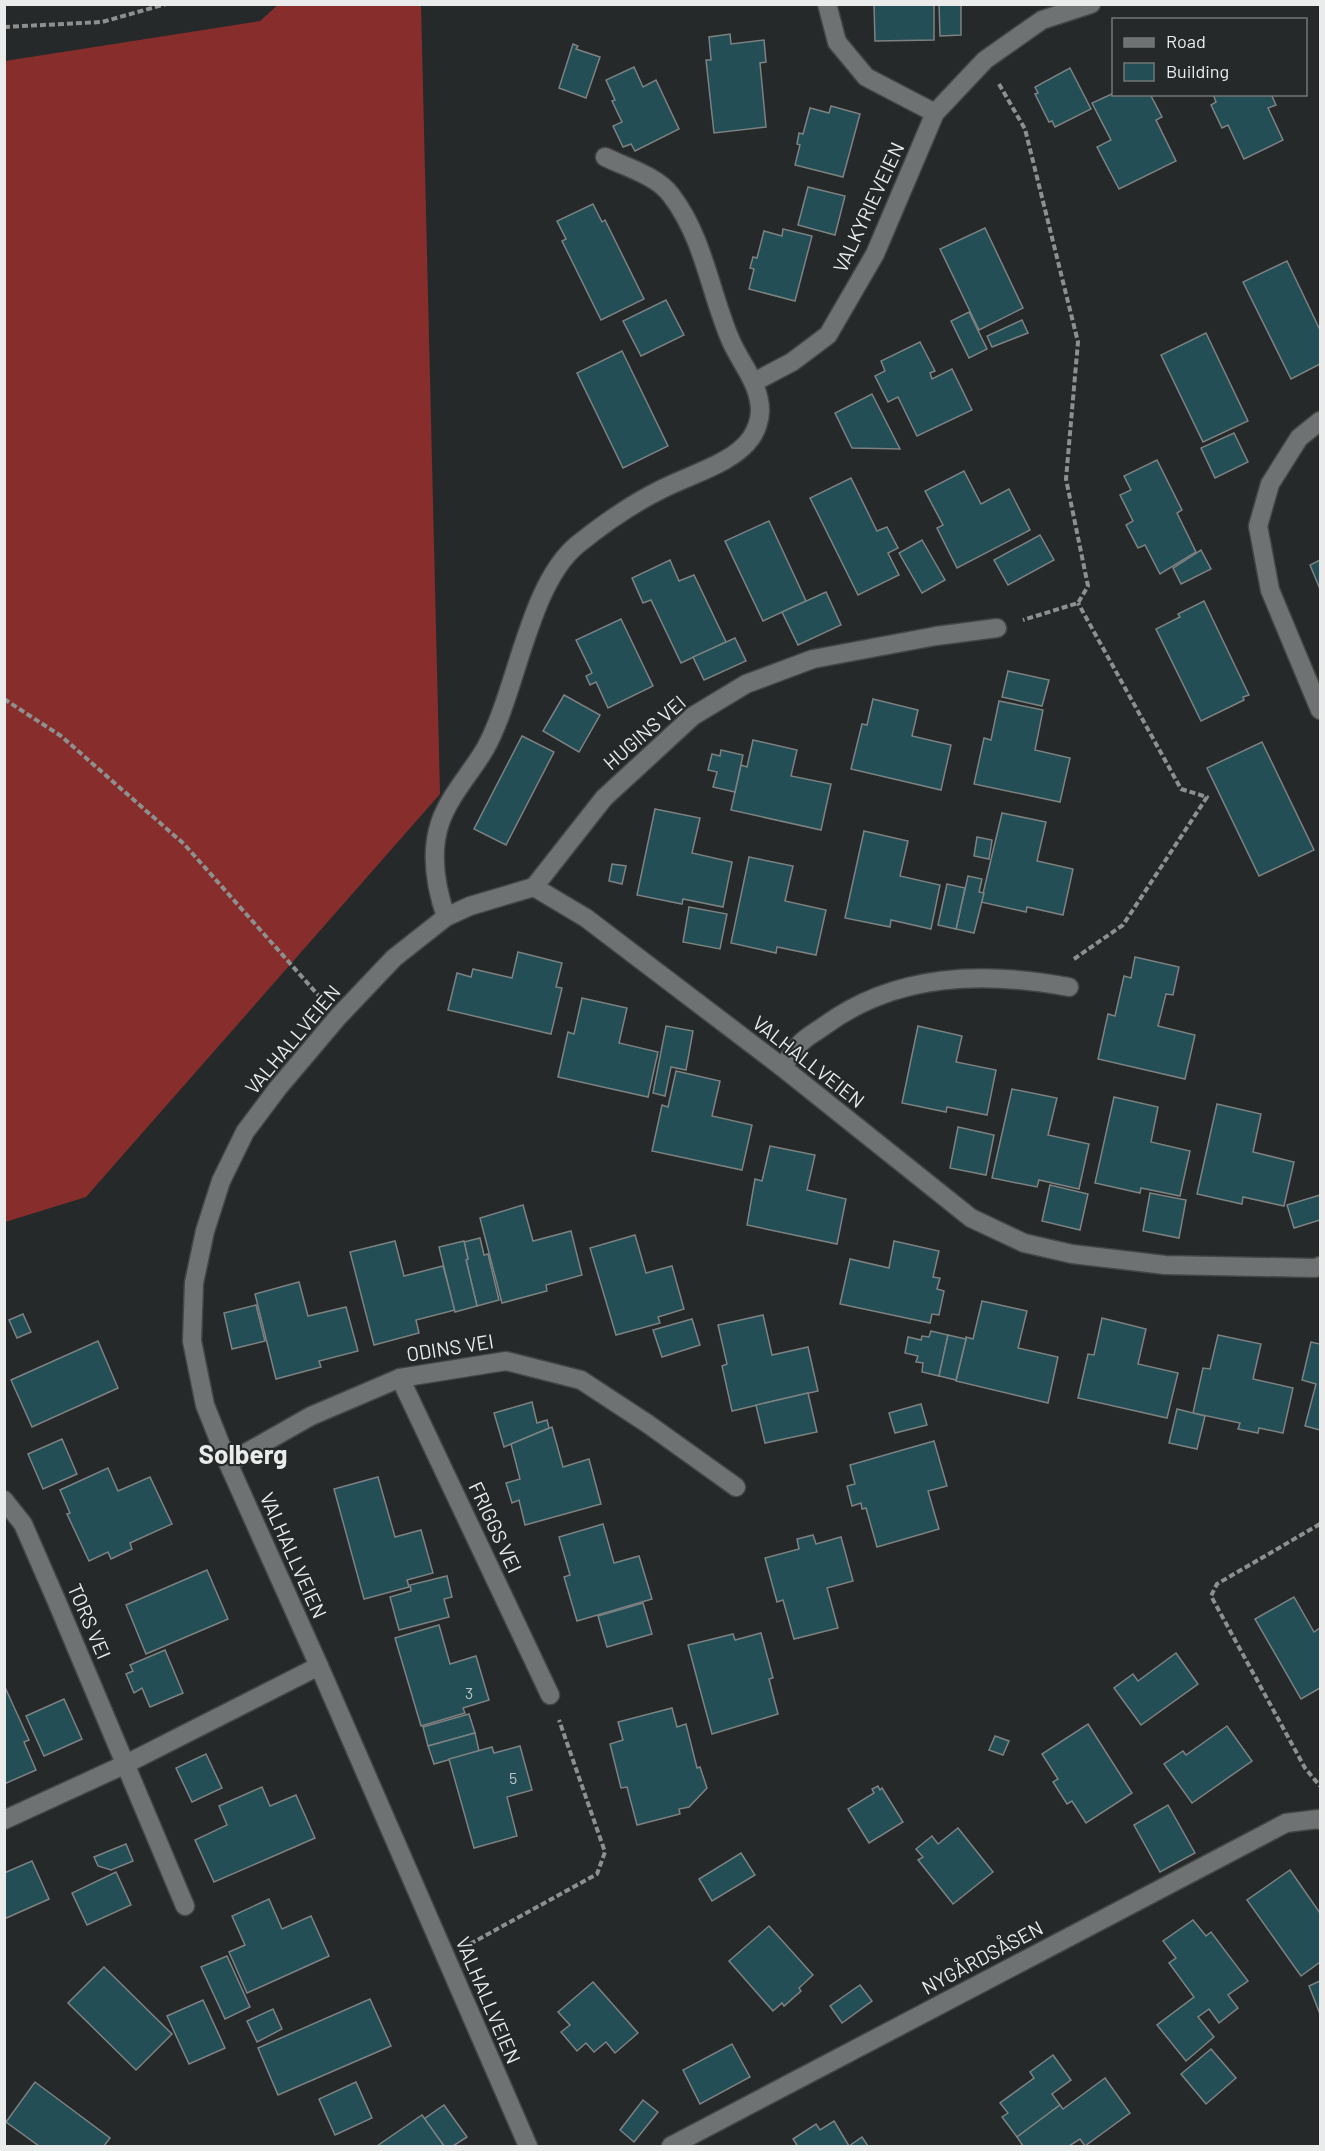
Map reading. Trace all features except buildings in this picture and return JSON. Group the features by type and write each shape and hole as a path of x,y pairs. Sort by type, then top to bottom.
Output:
{"street":[{"path":"827,4 837,42 866,77 935,113"},
{"name":"VALKYRIEVEIEN","path":"754,382 792,362 828,335 875,254 935,113 985,60 1042,20 1091,4"},
{"path":"446,917 439,897 435,866 440,822 485,749 504,706 540,598 561,562 574,548 606,522 634,504 724,460 743,448 758,424 760,411 754,382 731,341 690,224 670,193 657,182 605,157"},
{"path":"1320,421 1299,438 1270,484 1258,526 1270,590 1320,710"},
{"name":"HUGINS VEI","path":"534,887 604,798 693,716 746,684 813,659 936,636 997,628"},
{"name":"VALHALLVEIEN","path":"528,2146 228,1463 205,1405 192,1341 195,1283 206,1231 221,1180 245,1132 278,1088 338,1017 394,958 446,917 470,906 534,887 586,918 782,1067 971,1218 1024,1243 1072,1254 1165,1265 1315,1268 1320,1266"},
{"path":"782,1067 800,1043 839,1014 891,990 952,978 1031,980 1069,987"},
{"name":"ODINS VEI","path":"228,1463 311,1416 400,1378 506,1360 581,1380 648,1424 736,1487"},
{"name":"FRIGGS VEI","path":"400,1378 550,1695"},
{"name":"TORS VEI","path":"4,1500 23,1524 185,1906"},
{"path":"4,1820 126,1764 319,1666"},
{"name":"NYGÅRDSÅSEN","path":"671,2146 1286,1823 1320,1816"}],"path":[{"path":"4,27 102,22 166,4"},
{"path":"985,60 1025,129 1078,342 1066,479 1088,586 1078,603 997,628"},
{"path":"1042,982 1123,925 1207,797 1181,789 1078,603"},
{"path":"4,699 61,736 184,844 338,1017"},
{"path":"1320,1524 1217,1584 1211,1596 1305,1768 1320,1786"},
{"path":"446,1957 597,1874 605,1852 550,1695"}],"shaded area":[{"path":"279,4 421,5 440,794 86,1197 5,1222 5,61 260,21"}],"district":[{"name":"Solberg","path":"243,1453"}]}
